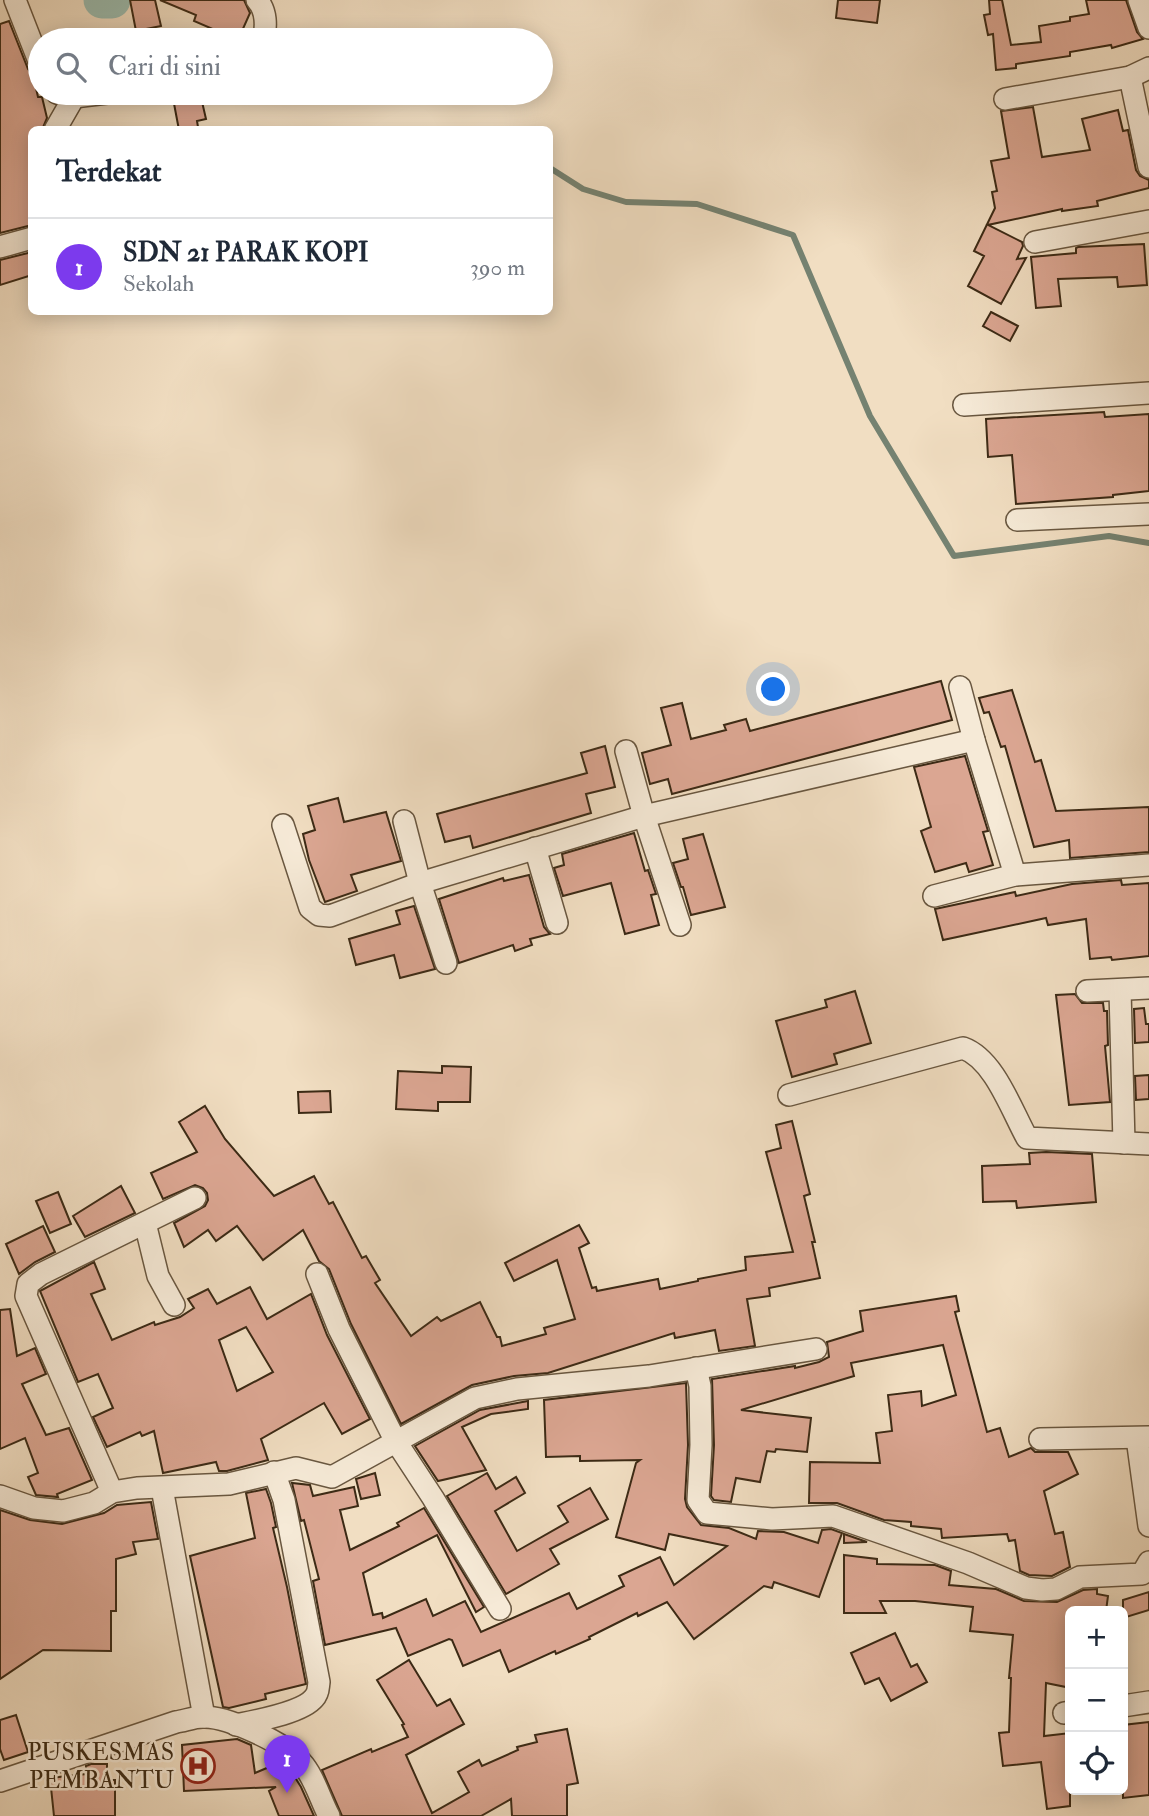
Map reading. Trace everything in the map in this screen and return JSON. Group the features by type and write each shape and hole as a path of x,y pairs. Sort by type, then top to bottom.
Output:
{"street":[{"path":"15,0 28,33"},
{"path":"257,0 266,18 265,28"},
{"path":"1139,0 1149,28"},
{"path":"1004,99 1140,72 1149,167"},
{"path":"56,126 63,105"},
{"path":"1035,242 1149,221"},
{"path":"0,247 28,239"},
{"path":"964,405 1149,393"},
{"path":"1017,520 1149,514"},
{"path":"960,687 1015,875"},
{"path":"283,825 310,908 318,915 330,916 420,883 644,816 974,740"},
{"path":"626,751 680,925"},
{"path":"404,821 420,883 446,963"},
{"path":"535,848 557,923"},
{"path":"934,895 1015,875 1149,864"},
{"path":"1087,991 1149,988"},
{"path":"1119,990 1124,1143"},
{"path":"789,1095 962,1048 975,1052 987,1064 1027,1138 1149,1144"},
{"path":"112,1492 26,1296 28,1284 41,1274 195,1198"},
{"path":"145,1223 158,1276 174,1305"},
{"path":"317,1274 339,1329 395,1440 500,1609"},
{"path":"0,1496 34,1508 63,1511 94,1503 112,1492 137,1488 229,1484 296,1468 328,1476 336,1475 475,1398 517,1389 649,1376 816,1349"},
{"path":"696,1368 700,1386 701,1424 698,1500 707,1513 772,1519 833,1516 968,1563 1026,1588 1042,1590 1056,1589 1080,1577 1142,1574 1149,1562"},
{"path":"1040,1438 1143,1437 1149,1526"},
{"path":"234,1725 273,1718 313,1700 318,1692 286,1513 274,1472"},
{"path":"162,1488 204,1717"},
{"path":"1128,1705 1149,1702"},
{"path":"0,1781 176,1722 204,1717 279,1742 291,1751 304,1764 328,1816"}],"building":[{"path":"130,0 155,0 161,26 135,28"},
{"path":"160,0 244,0 250,13 243,28 210,28 194,21 196,15"},
{"path":"838,0 880,0 877,23 836,18"},
{"path":"989,0 1002,0 1011,45 1041,42 1039,26 1070,21 1070,17 1089,14 1086,0 1126,0 1137,32 1143,39 1112,48 1111,45 1070,52 1070,56 1016,64 1016,68 996,70 993,34 988,35 984,15 990,14"},
{"path":"9,21 28,69 28,105 44,105 47,118 44,126 28,126 28,226 0,233 0,24"},
{"path":"174,105 203,105 206,119 197,121 198,126 178,126"},
{"path":"1033,107 1042,157 1090,150 1082,119 1118,110 1123,131 1128,130 1136,170 1140,176 1149,180 1149,188 1097,201 1098,206 1062,209 988,225 1022,242 1017,259 1026,258 1001,304 968,286 984,256 974,251 995,208 992,192 997,191 991,161 1009,158 1001,111"},
{"path":"1144,244 1147,285 1118,287 1117,277 1058,279 1061,306 1036,308 1031,257 1076,253 1078,247"},
{"path":"28,253 28,276 0,285 0,260"},
{"path":"991,312 1018,326 1010,341 983,326"},
{"path":"1104,412 1105,417 1149,414 1149,491 1113,497 1016,504 1012,455 988,457 986,419"},
{"path":"941,681 952,720 672,794 668,779 650,784 642,753 671,745 661,708 682,703 691,739 726,730 724,725 746,719 750,731"},
{"path":"1012,690 1035,762 1041,760 1056,811 1149,807 1149,852 1070,858 1069,840 1034,847 1005,746 1001,747 989,712 984,713 979,698"},
{"path":"605,746 615,787 586,794 591,813 473,848 470,836 445,842 437,814 587,773 581,753"},
{"path":"965,756 988,831 983,832 993,865 969,872 966,863 935,872 921,831 931,827 914,767"},
{"path":"338,798 344,822 386,812 401,861 351,875 357,891 325,902 309,860 303,834 315,830 308,806"},
{"path":"634,833 645,871 648,870 656,894 651,895 659,925 625,934 611,883 563,896 554,868 564,865 562,854"},
{"path":"703,834 725,907 691,915 673,863 688,859 683,839"},
{"path":"529,875 544,927 550,934 530,939 532,945 515,951 513,945 459,963 439,899 503,878 504,881"},
{"path":"1121,880 1122,885 1149,883 1149,956 1112,960 1111,957 1090,959 1086,919 1048,925 1046,918 943,940 935,909 1015,892 1016,896 1072,884"},
{"path":"414,906 435,969 400,978 394,955 356,965 349,939 400,924 396,911"},
{"path":"855,991 871,1043 834,1054 837,1064 792,1077 776,1021 827,1007 825,1000"},
{"path":"1075,994 1082,1003 1103,1003 1104,1011 1107,1011 1108,1045 1105,1046 1110,1102 1069,1105 1056,995"},
{"path":"1144,1008 1146,1024 1149,1024 1149,1042 1135,1043 1134,1009"},
{"path":"442,1066 471,1067 470,1102 438,1102 438,1111 396,1109 398,1071 442,1073"},
{"path":"1149,1075 1149,1099 1136,1100 1135,1076"},
{"path":"330,1091 331,1112 299,1113 298,1092"},
{"path":"205,1106 225,1139 274,1196 314,1176 329,1204 333,1202 362,1258 366,1256 380,1280 375,1283 411,1336 437,1317 441,1321 480,1302 497,1337 500,1337 502,1346 546,1334 544,1328 575,1319 557,1260 514,1281 505,1263 579,1225 589,1243 579,1248 592,1288 596,1287 597,1291 658,1279 660,1289 746,1270 745,1257 793,1252 766,1152 781,1148 776,1125 792,1121 810,1194 804,1196 820,1278 769,1288 770,1296 747,1299 755,1346 719,1351 715,1330 675,1338 674,1333 548,1373 514,1376 472,1385 401,1424 351,1324 329,1269 319,1261 303,1230 263,1260 237,1226 216,1241 208,1230 184,1247 174,1223 205,1206 207,1193 195,1185 163,1199 151,1173 197,1152 179,1122"},
{"path":"1029,1153 1092,1154 1096,1202 1017,1208 1016,1201 983,1202 982,1166 1030,1164"},
{"path":"121,1186 135,1213 85,1237 73,1216"},
{"path":"58,1192 71,1224 50,1233 36,1201"},
{"path":"43,1226 55,1252 19,1274 6,1244"},
{"path":"94,1262 105,1289 91,1294 112,1340 154,1322 155,1325 180,1317 194,1308 188,1299 208,1289 217,1304 250,1287 267,1319 311,1294 327,1335 370,1419 342,1434 324,1403 261,1439 268,1460 227,1471 219,1471 216,1462 163,1473 154,1431 142,1436 140,1432 107,1447 93,1417 113,1408 98,1374 78,1382 40,1291","holes":["246,1327 273,1372 237,1391 219,1340"]},
{"path":"956,1296 959,1311 955,1312 987,1432 1000,1428 1009,1457 1031,1448 1035,1452 1068,1452 1078,1474 1044,1491 1055,1534 1063,1532 1070,1567 1052,1576 1029,1575 1020,1571 1015,1540 1009,1541 1007,1534 942,1538 941,1529 911,1526 911,1522 884,1520 837,1503 809,1503 810,1462 880,1463 876,1433 892,1431 888,1395 921,1391 922,1406 956,1395 943,1345 851,1363 854,1376 741,1410 811,1418 807,1452 776,1449 775,1452 767,1451 760,1482 736,1478 731,1502 714,1500 711,1496 714,1445 712,1379 795,1368 819,1362 829,1357 827,1342 863,1331 860,1311"},
{"path":"10,1309 17,1356 35,1348 46,1374 22,1384 46,1435 69,1428 92,1480 57,1494 58,1497 36,1495 28,1477 38,1473 25,1438 0,1449 0,1310"},
{"path":"686,1383 687,1507 701,1525 729,1528 756,1539 758,1531 784,1532 818,1543 822,1530 831,1529 842,1533 819,1597 774,1582 772,1588 764,1586 694,1639 667,1602 638,1616 637,1613 589,1637 590,1639 509,1672 500,1650 463,1666 452,1640 449,1639 408,1656 396,1628 325,1645 313,1581 319,1579 292,1483 310,1485 313,1496 354,1487 358,1506 340,1510 350,1550 399,1526 397,1523 424,1508 484,1607 476,1612 437,1535 363,1573 373,1615 382,1613 383,1618 426,1599 433,1616 465,1601 481,1632 569,1593 577,1609 624,1586 619,1576 660,1557 674,1585 727,1546 669,1534 665,1550 616,1537 636,1463 640,1460 580,1461 580,1456 546,1457 544,1400"},
{"path":"528,1401 528,1409 491,1414 462,1427 486,1470 438,1481 415,1446 480,1410"},
{"path":"375,1473 380,1495 361,1499 356,1479"},
{"path":"487,1473 496,1489 516,1477 525,1493 495,1511 517,1551 568,1522 558,1506 590,1488 608,1519 550,1549 559,1564 506,1594 447,1496"},
{"path":"266,1489 276,1527 273,1528 306,1684 265,1694 266,1699 223,1707 190,1556 255,1538 246,1493"},
{"path":"151,1502 158,1539 133,1542 136,1554 116,1559 116,1611 111,1611 111,1651 43,1650 0,1679 0,1510 30,1520 62,1524 104,1513 117,1505"},
{"path":"844,1534 867,1542 844,1543"},
{"path":"844,1555 877,1559 877,1564 935,1565 951,1571 949,1585 996,1589 1024,1601 1057,1602 1083,1590 1097,1589 1097,1594 1108,1596 1107,1606 1065,1606 1065,1687 1046,1683 1044,1736 1065,1734 1065,1795 1070,1795 1070,1806 1047,1809 1041,1762 1003,1766 999,1733 1009,1732 1009,1678 1013,1635 970,1631 973,1607 915,1601 880,1601 886,1613 844,1613"},
{"path":"1149,1592 1149,1610 1128,1616 1128,1606 1123,1606 1123,1600"},
{"path":"895,1633 911,1667 917,1664 927,1682 891,1701 879,1678 865,1684 851,1653"},
{"path":"409,1660 437,1706 450,1699 464,1724 406,1755 432,1813 469,1792 458,1772 479,1760 482,1766 518,1750 517,1747 537,1742 535,1735 567,1729 578,1783 567,1785 567,1816 512,1816 511,1799 481,1816 342,1816 322,1770 408,1737 402,1725 404,1724 377,1680"},
{"path":"16,1715 28,1752 4,1760 0,1749 0,1720"},
{"path":"1149,1722 1149,1795 1123,1798 1123,1795 1128,1795 1128,1724"},
{"path":"237,1739 251,1745 255,1773 281,1762 291,1771 314,1816 279,1816 269,1791 276,1787 184,1791 182,1745"},
{"path":"107,1764 107,1780 115,1780 115,1816 54,1816 50,1778 86,1774 86,1766"}],"waterway":[{"path":"102,0 112,0"},
{"path":"553,170 583,189 626,202 697,204 793,235 870,416 954,556 1109,536 1149,543"}],"place":[{"name":"PUSKESMAS PEMBANTU","path":"198,1766"},
{"name":"SDN 21 PARAK KOPI","path":"287,1793"}]}
